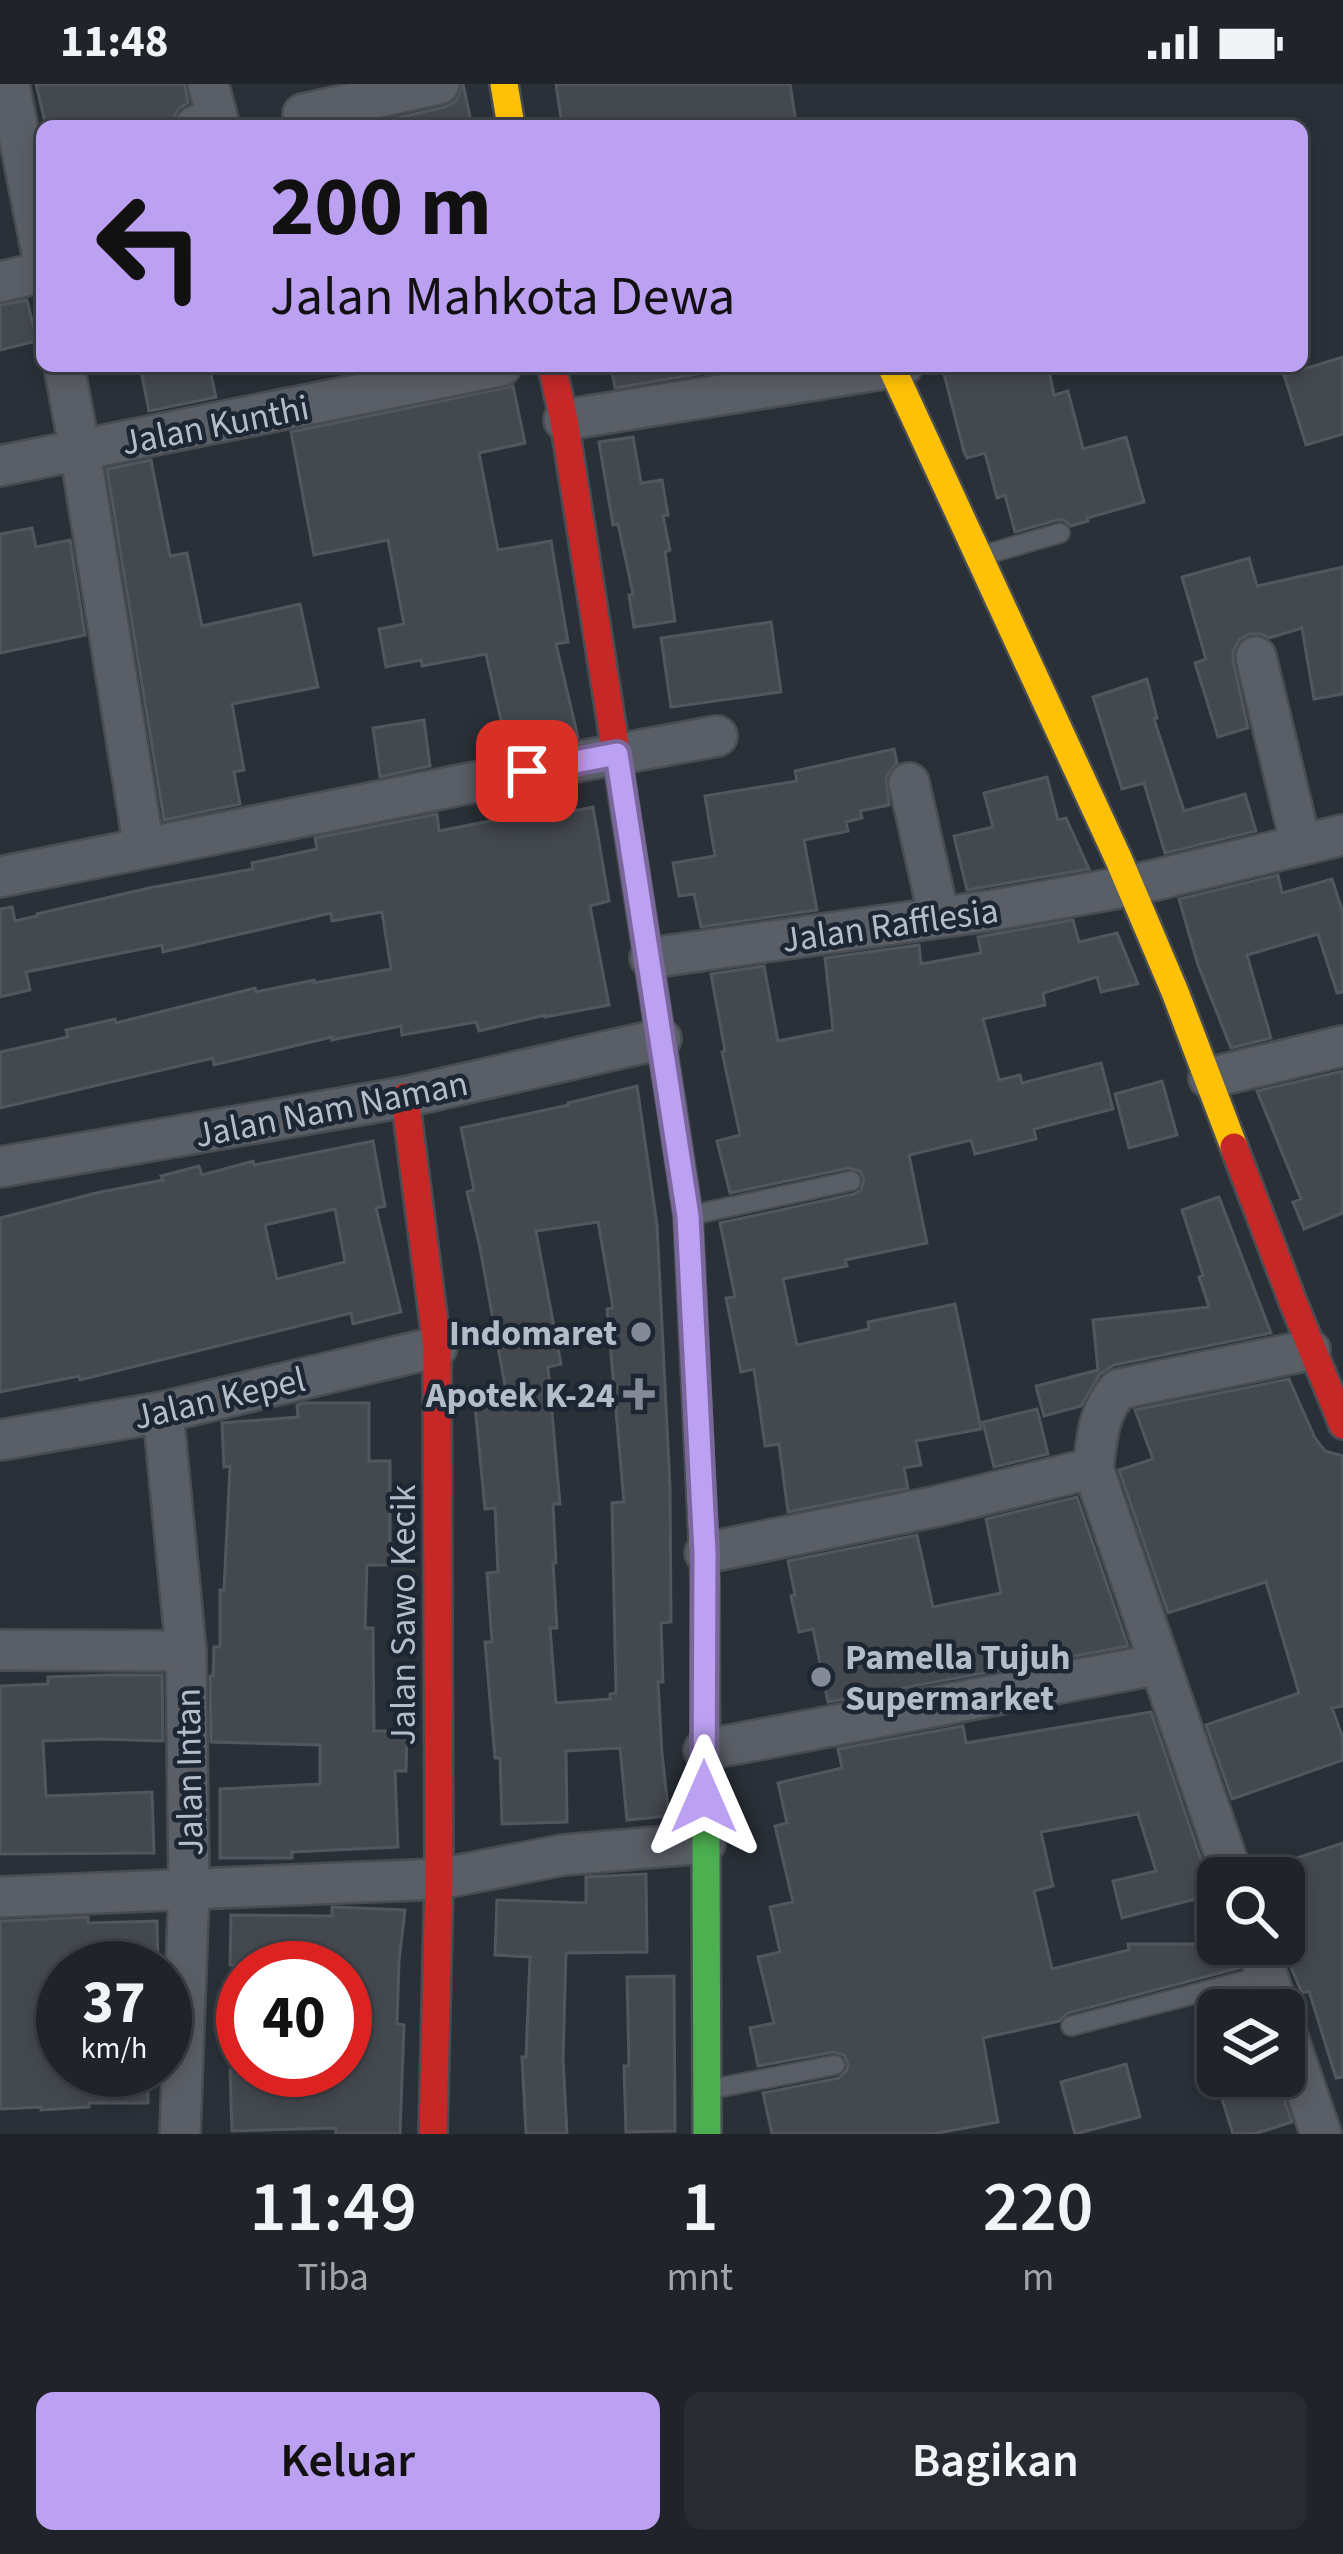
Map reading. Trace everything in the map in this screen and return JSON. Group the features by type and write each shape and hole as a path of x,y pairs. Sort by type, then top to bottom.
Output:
{"street":[{"path":"208,84 218,120"},
{"path":"303,114 439,84"},
{"path":"504,84 510,120"},
{"path":"7,92 34,170"},
{"path":"0,282 36,273"},
{"path":"65,372 144,848"},
{"name":"Jalan Kunthi","path":"0,466 471,372"},
{"path":"553,372 688,1216 705,1553 707,2134"},
{"path":"564,420 864,372"},
{"path":"897,372 1130,886 1343,1425"},
{"path":"1256,657 1301,845"},
{"path":"0,877 716,736"},
{"path":"909,782 938,917"},
{"name":"Jalan Rafflesia","path":"650,958 1130,886 1343,835"},
{"name":"Jalan Nam Naman","path":"0,1167 405,1097 661,1039"},
{"path":"1209,1078 1343,1046"},
{"name":"Jalan Sawo Kecik","path":"405,1097 436,1346 439,1879 433,2134"},
{"name":"Jalan Kepel","path":"0,1440 163,1412 436,1346"},
{"path":"1226,1857 1094,1468 1099,1423 1108,1400 1119,1389 1310,1350"},
{"name":"Jalan Intan","path":"163,1412 186,1651 189,1888 180,2134"},
{"path":"705,1553 938,1506 1094,1468"},
{"path":"0,1650 186,1651"},
{"path":"704,1750 1160,1664"},
{"path":"0,1898 439,1879 563,1855 705,1844"},
{"path":"1305,2087 1321,2134"}],"lane":[{"path":"980,557 1060,533"},
{"path":"688,1216 851,1181"},
{"path":"1071,2026 1267,1976"},
{"path":"707,2090 835,2066"}],"building":[{"path":"36,84 185,84 188,103 166,120 45,120"},
{"path":"463,84 471,120 388,120 445,107 456,101"},
{"path":"556,84 790,84 796,120 561,120"},
{"path":"27,300 36,341 0,350 0,305"},
{"path":"1343,357 1343,434 1306,445 1284,375 1308,372 1308,368"},
{"path":"141,372 210,372 216,397 149,411"},
{"path":"612,372 711,372 615,388"},
{"path":"944,372 1049,372 1054,395 1068,391 1083,449 1126,437 1144,502 1071,526 1057,520 1015,532 1005,495 997,498 985,453 967,458"},
{"path":"513,386 525,443 479,453 498,550 551,541 568,642 556,644 578,737 508,751 486,654 422,666 421,660 386,667 379,629 404,624 388,540 314,555 291,432"},
{"path":"633,437 641,483 662,480 670,550 665,552 675,621 634,627 629,595 633,594 618,524 613,525 599,442"},
{"path":"151,460 170,556 187,553 202,626 300,604 318,687 232,704 244,770 234,772 240,804 164,820 107,469"},
{"path":"32,528 36,547 70,540 85,635 0,653 0,534"},
{"path":"1249,558 1257,586 1343,567 1343,694 1314,699 1302,628 1269,638 1249,634 1233,651 1248,728 1218,737 1195,663 1206,659 1182,577"},
{"path":"771,622 781,692 671,707 661,638"},
{"path":"1147,679 1154,719 1184,811 1245,794 1256,831 1165,853 1144,783 1122,789 1093,697"},
{"path":"424,720 430,766 380,777 373,728"},
{"path":"894,749 897,763 886,777 889,805 860,811 862,818 846,822 848,831 804,840 817,910 701,927 694,894 679,896 673,863 715,856 705,796 797,781 795,771"},
{"path":"1047,777 1058,820 1066,818 1089,869 967,890 954,836 993,827 984,793"},
{"path":"593,807 609,901 590,906 609,1005 479,1031 476,1022 402,1035 401,1026 332,1037 214,1065 213,1058 0,1108 0,1052 68,1037 66,1030 115,1019 116,1023 255,988 256,992 391,969 382,912 332,921 331,913 163,952 162,945 26,972 30,990 0,997 0,909 12,907 15,921 149,888 253,869 252,863 317,849 315,838 437,814 439,831"},
{"path":"1278,875 1282,893 1332,879 1343,913 1343,992 1337,993 1318,934 1247,955 1271,1038 1231,1048 1198,965 1179,899"},
{"path":"1073,920 1079,942 1117,933 1138,984 1101,992 1097,977 1043,993 1045,1005 983,1019 999,1080 1020,1075 1022,1083 1101,1063 1113,1109 1034,1129 1036,1139 975,1154 971,1140 909,1155 927,1243 783,1279 797,1345 869,1329 868,1322 955,1304 981,1429 916,1441 921,1465 904,1468 908,1488 788,1512 779,1444 765,1446 754,1369 741,1372 726,1298 735,1297 720,1223 854,1194 861,1190 864,1179 860,1171 849,1168 730,1193 717,1141 740,1135 711,974 764,966 778,1041 833,1030 825,958 919,945 921,964 981,953 978,937"},
{"path":"1343,1071 1343,1213 1304,1229 1293,1202 1301,1199 1257,1091"},
{"path":"1162,1081 1177,1135 1129,1148 1115,1094"},
{"path":"637,1086 657,1225 670,1487 671,1622 661,1623 663,1682 658,1682 669,1816 627,1820 620,1748 566,1751 567,1822 502,1824 500,1758 495,1758 485,1642 492,1642 487,1573 498,1572 495,1508 485,1509 474,1395 506,1391 467,1192 474,1190 461,1128","holes":["598,1222 613,1308 607,1309 624,1502 612,1503 616,1693 610,1699 556,1703 550,1628 557,1628 553,1504 560,1504 548,1367 561,1364 536,1231"]},
{"path":"373,1141 385,1206 376,1208 401,1312 353,1324 351,1313 80,1380 79,1376 0,1392 0,1218 163,1180 161,1176 199,1166 202,1175 253,1161 254,1165","holes":["335,1209 345,1262 277,1279 265,1225"]},
{"path":"1219,1197 1271,1333 1114,1365 1100,1374 1081,1406 1044,1416 1036,1386 1098,1370 1093,1320 1209,1307 1182,1210"},
{"path":"1289,1379 1315,1438 1325,1451 1343,1456 1343,1706 1332,1708 1343,1738 1343,1760 1232,1799 1206,1725 1299,1693 1266,1582 1168,1613 1119,1470 1153,1459 1135,1410"},
{"path":"369,1403 369,1461 390,1461 390,1565 367,1565 365,1628 373,1628 374,1731 407,1731 406,1771 395,1771 398,1847 292,1852 292,1858 220,1858 220,1789 320,1784 320,1745 211,1742 210,1676 214,1647 220,1647 230,1466 224,1467 222,1423 298,1417 297,1405"},
{"path":"1037,1409 1048,1454 994,1467 983,1422"},
{"path":"1077,1497 1128,1646 828,1702 813,1629 799,1632 788,1561 917,1535 933,1607 1001,1593 986,1519"},
{"path":"162,1675 163,1741 43,1741 46,1796 152,1792 154,1853 0,1854 0,1686 48,1684 48,1677"},
{"path":"1151,1712 1200,1857 1197,1899 1122,1918 1113,1881 1156,1871 1138,1814 1041,1832 1053,1886 1034,1891 1052,1969 1129,1950 1128,1944 1197,1944 1197,1965 1239,1968 1068,2013 1059,2021 983,2038 998,2122 932,2134 772,2134 763,2093 839,2078 848,2064 844,2055 834,2052 758,2066 750,2028 774,2023 758,1957 780,1952 770,1907 793,1902 775,1826 787,1823 778,1783 842,1768 838,1749 963,1726 966,1743"},
{"path":"1343,1843 1343,2077 1336,2078 1309,1991 1300,1989 1290,1965 1305,1965 1305,1857 1300,1857"},
{"path":"646,1874 647,1952 566,1953 567,2134 526,2134 522,2057 526,2057 530,1957 495,1955 497,1900 586,1903 586,1877"},
{"path":"332,1907 405,1910 397,2024 404,2025 400,2134 336,2134 336,2128 232,2131 231,2097 372,2097 372,1941 230,1941 231,1915 332,1916"},
{"path":"88,1917 88,1923 157,1921 157,1941 36,1941 36,2097 148,2097 148,2103 0,2109 0,1921"},
{"path":"674,1976 675,2131 626,2132 627,1977"},
{"path":"1126,2064 1140,2117 1075,2134 1061,2082"},
{"path":"1283,2097 1292,2122 1254,2134 1233,2134 1222,2099"}],"traffic: fast":[{"path":"705,1581 707,2134"}],"traffic: slow":[{"path":"504,84 510,120"},
{"path":"894,372 1119,860 1234,1147"},
{"path":"672,1110 688,1216 705,1581"}],"traffic: jam":[{"path":"553,372 672,1110"},
{"path":"405,1097 437,1347 439,1879 433,2134"},
{"path":"1234,1147 1343,1425"}],"place":[{"name":"Indomaret","path":"641,1332"},
{"name":"Apotek K-24","path":"639,1394"},
{"name":"Pamella Tujuh Supermarket","path":"821,1677"}],"route":[{"path":"527,771 617,754 688,1216 705,1553 704,1797"}]}
